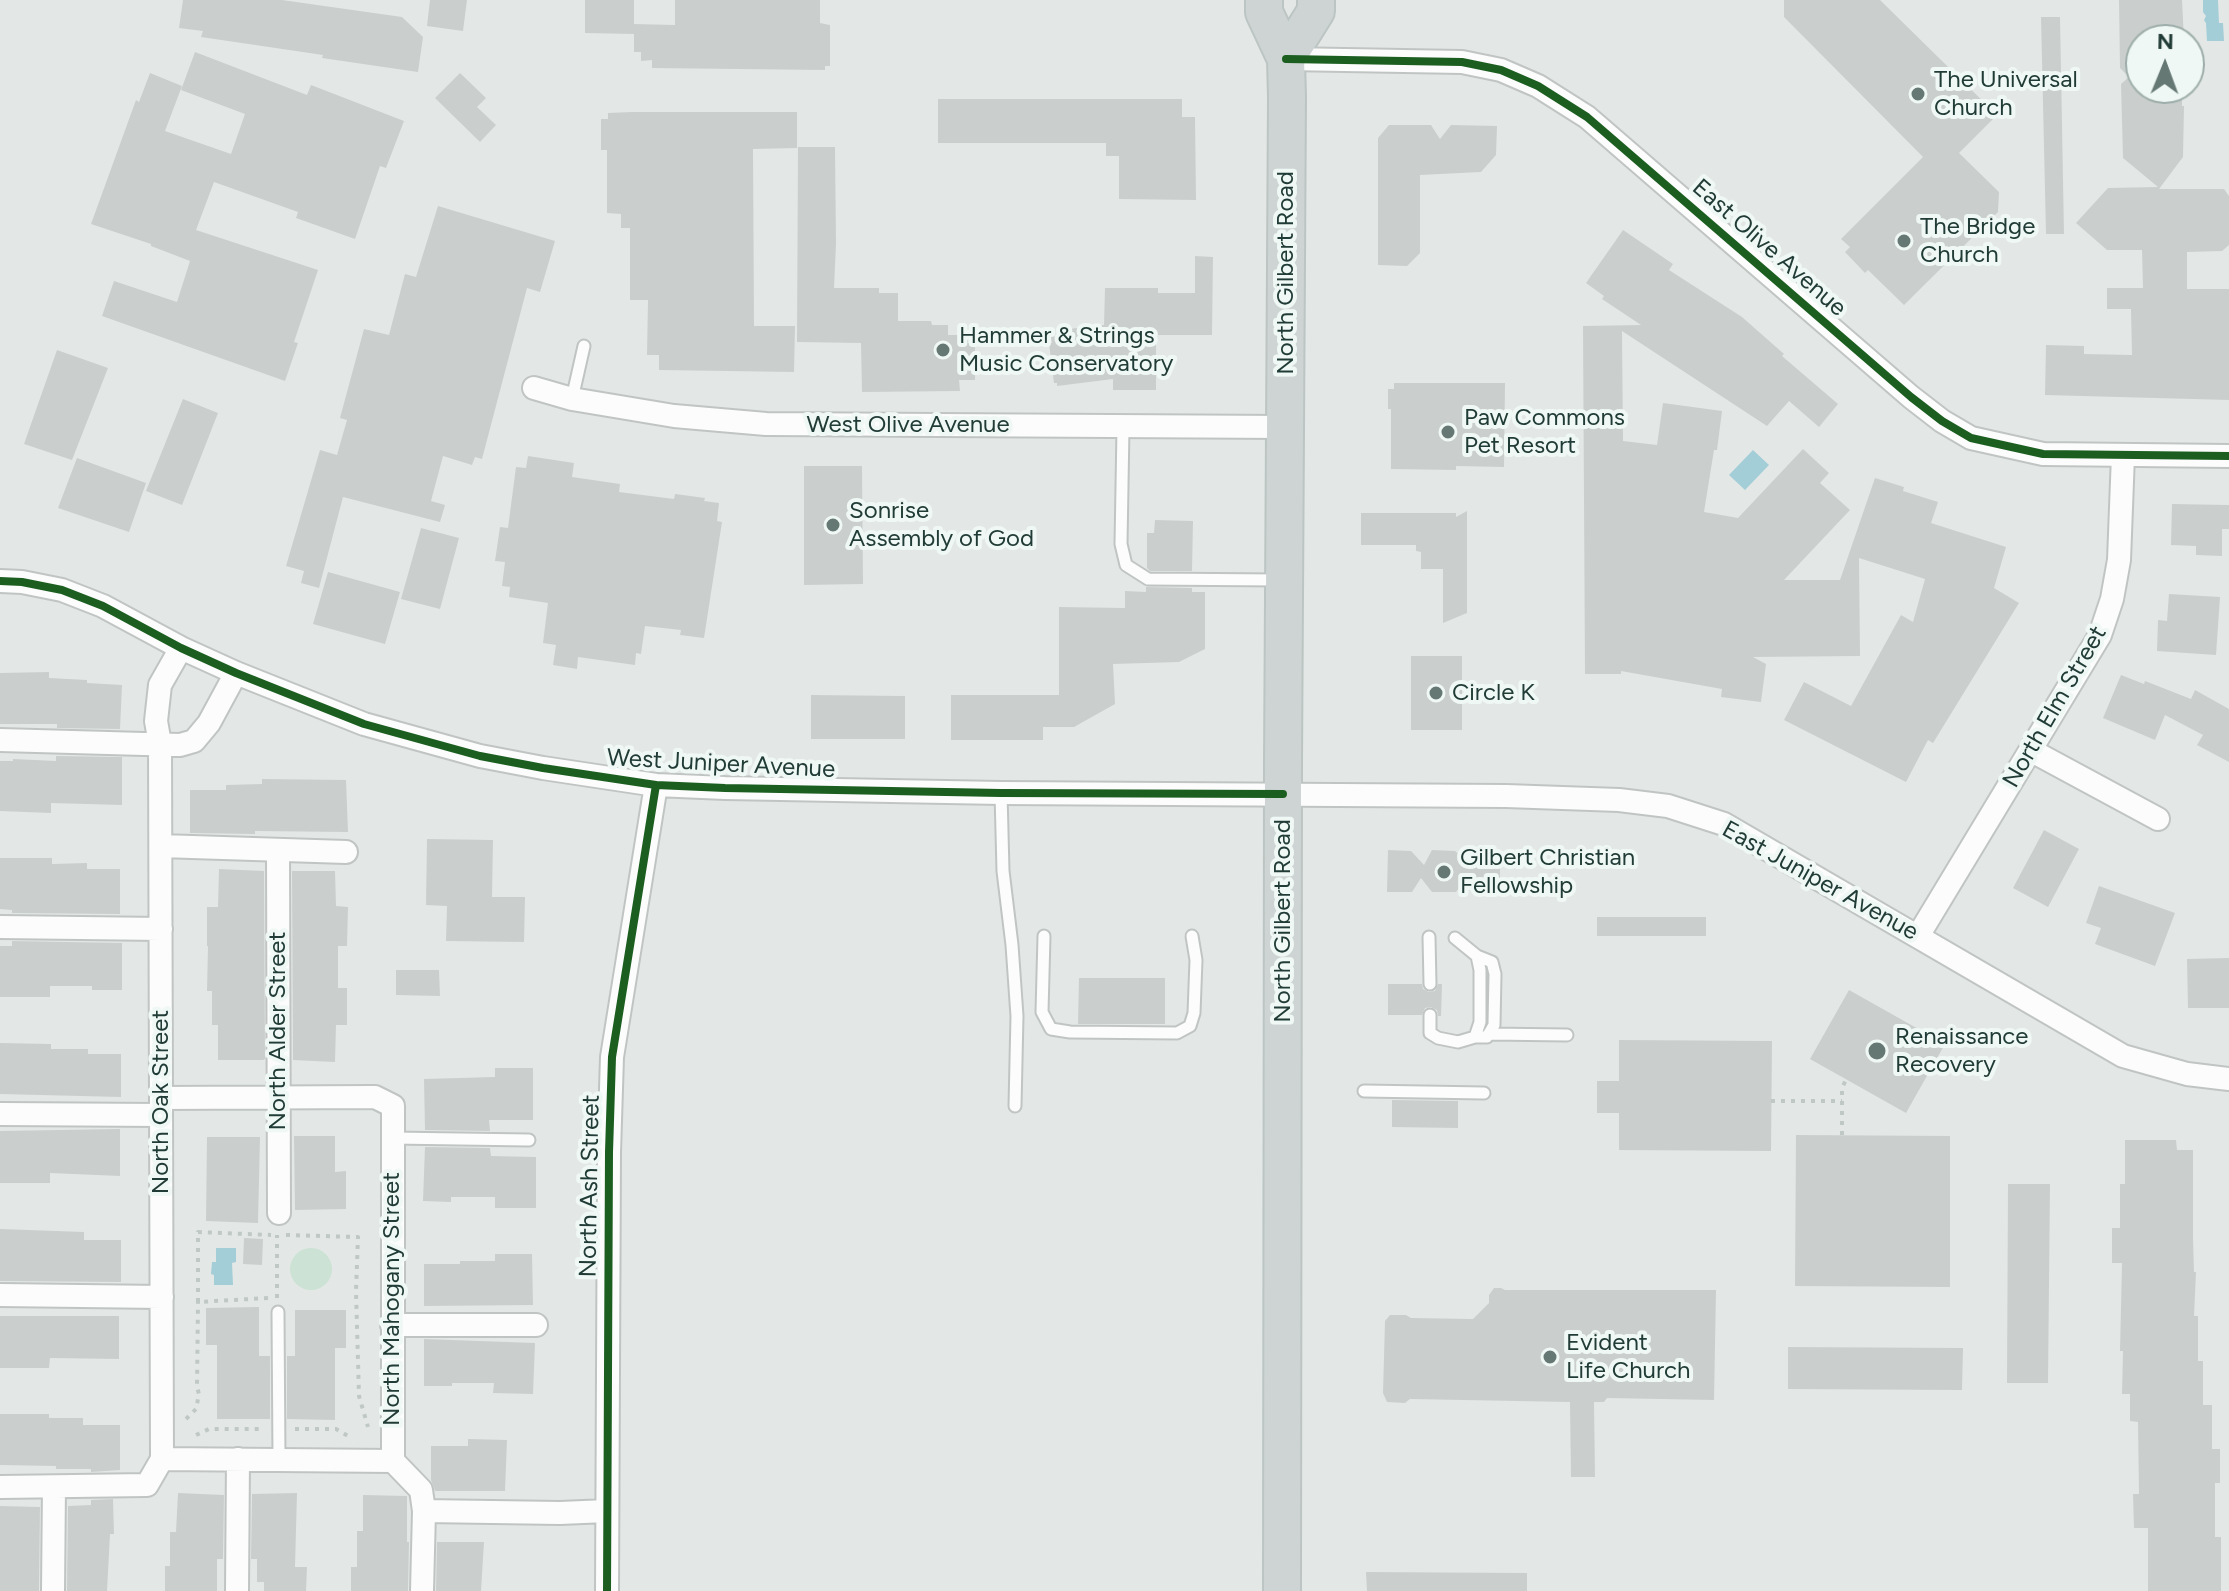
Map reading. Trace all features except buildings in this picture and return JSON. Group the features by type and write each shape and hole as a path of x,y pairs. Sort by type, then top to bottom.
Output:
{"main road":[{"name":"North Gilbert Road","path":"1264,0 1264,12 1286,59 1282,1591"},
{"path":"1286,59 1316,11 1316,0"}],"street":[{"name":"East Olive Avenue","path":"1286,59 1462,62 1501,70 1538,86 1587,117 1911,397 1971,438 2043,454 2229,456"},
{"name":"West Olive Avenue","path":"534,388 572,399 674,416 766,424 1285,427"},
{"name":"North Elm Street","path":"1918,936 2100,635 2112,599 2119,560 2123,455"},
{"name":"West Juniper Avenue","path":"0,581 62,590 103,606 181,648 236,673 364,724 480,756 530,766 656,785 725,788 1283,794"},
{"name":"North Oak Street","path":"162,1459 161,846 160,744 156,721 160,685 181,648"},
{"path":"0,740 180,745 194,741 209,723 236,673"},
{"path":"2032,751 2158,819"},
{"name":"North Ash Street","path":"607,1591 612,1057 656,785"},
{"name":"East Juniper Avenue","path":"1283,794 1536,797 1619,800 1668,806 1724,824 2123,1056 2187,1074 2229,1079"},
{"path":"161,846 346,852"},
{"name":"North Alder Street","path":"278,850 279,1213"},
{"path":"0,927 161,929"},
{"path":"0,1114 278,1097"},
{"name":"North Mahogany Street","path":"278,1097 375,1097 393,1106 393,1461"},
{"path":"0,1295 162,1297"},
{"path":"392,1325 536,1325"},
{"path":"0,1487 147,1485 162,1459 393,1461 422,1500 422,1591"},
{"path":"237,1591 238,1459"},
{"path":"53,1591 54,1487"},
{"path":"422,1500 560,1513 607,1511"}],"lane":[{"path":"572,399 584,346"},
{"path":"1123,428 1121,544 1126,565 1148,579 1285,581"},
{"path":"1001,793 1003,871 1017,1016 1015,1106"},
{"path":"1044,936 1042,1012 1051,1029 1131,1033 1177,1033 1190,1026 1194,1013 1196,960 1192,936"},
{"path":"1429,937 1430,984"},
{"path":"1430,1015 1430,1033 1458,1042 1487,1037 1494,1025 1495,974 1492,962 1477,956 1455,938"},
{"path":"1475,1037 1480,1022 1477,956"},
{"path":"1489,1034 1567,1035"},
{"path":"1364,1091 1484,1093"},
{"path":"392,1138 529,1140"},
{"path":"278,1312 279,1460"}],"path":[{"path":"1842,1135 1842,1089 1846,1079"},
{"path":"1771,1101 1842,1101"},
{"path":"198,1232 277,1235 279,1213"}],"green space":[{"path":"311,1248 326,1254 332,1269 326,1284 311,1290 296,1284 290,1269 296,1254"}],"water":[{"path":"2203,0 2218,0 2224,41 2207,41"},
{"path":"1753,450 1769,465 1745,490 1729,475"},
{"path":"216,1248 236,1248 236,1262 232,1263 233,1285 214,1285 214,1275 211,1274 212,1262 216,1262"}],"cycle path":[{"path":"1286,59 1462,62 1501,70 1538,86 1587,117 1911,397 1971,438 2043,454 2229,456"},
{"path":"0,581 62,590 103,606 181,648 236,673 364,724 480,756 543,768 656,785 725,788 1283,794"},
{"path":"607,1591 612,1057 656,785"}],"place":[{"name":"The Universal Church","path":"1918,94"},
{"name":"The Bridge Church","path":"1904,241"},
{"name":"Hammer & Strings Music Conservatory","path":"943,350"},
{"name":"Paw Commons Pet Resort","path":"1448,432"},
{"name":"Sonrise Assembly of God","path":"833,525"},
{"name":"Circle K","path":"1436,693"},
{"name":"Gilbert Christian Fellowship","path":"1444,872"},
{"name":"Renaissance Recovery","path":"1877,1051"},
{"name":"Evident Life Church","path":"1550,1357"}]}
